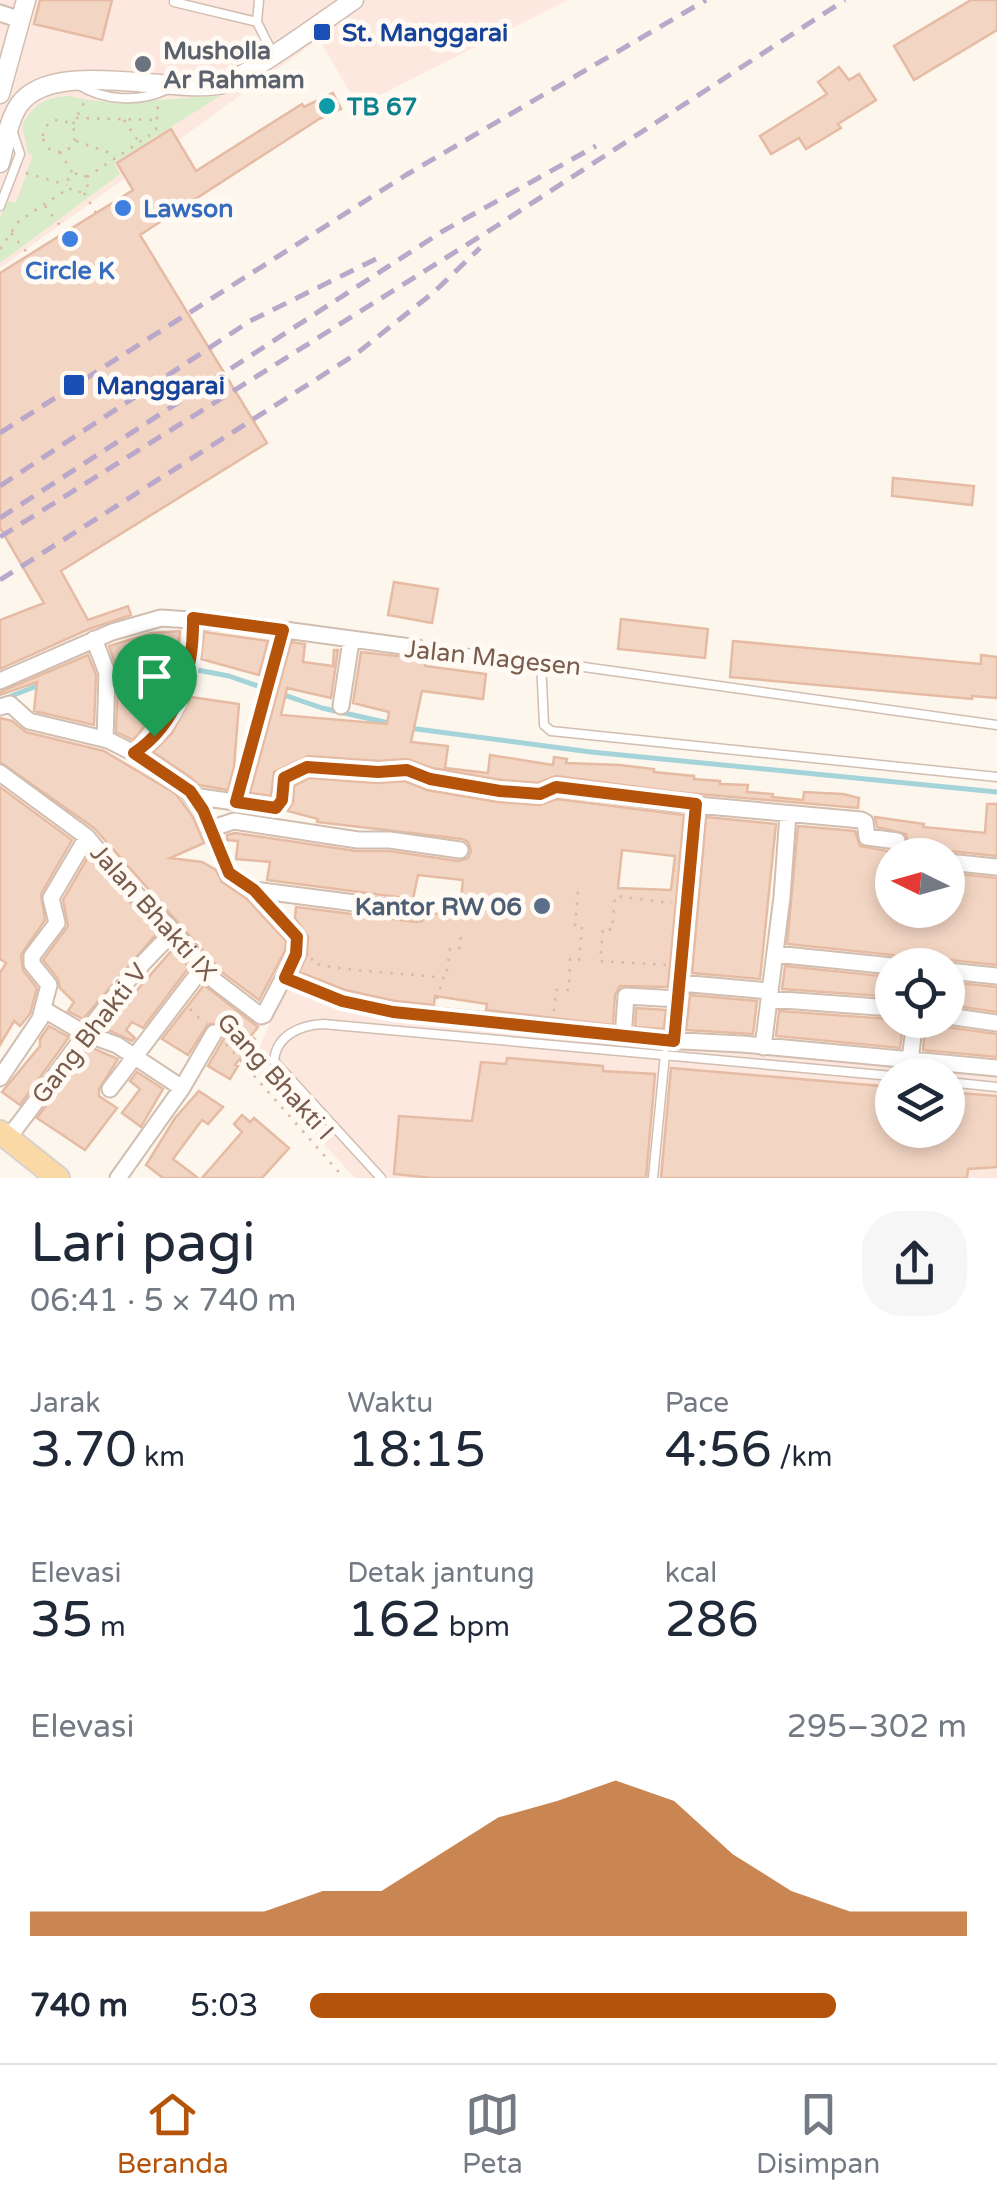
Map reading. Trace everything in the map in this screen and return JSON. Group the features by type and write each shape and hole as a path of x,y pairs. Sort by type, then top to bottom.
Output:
{"main road":[{"path":"4,1135 58,1178"}],"street":[{"path":"0,94 26,0"},
{"path":"7,167 10,126 20,102 30,94 55,83 72,81 168,89 220,84 354,0"},
{"path":"0,14 21,20"},
{"name":"Jalan Magesen","path":"0,681 94,639 161,618 193,618 418,648"},
{"path":"134,753 154,736 176,708 194,644 193,618"},
{"path":"236,802 283,630"},
{"path":"94,639 105,667 106,740"},
{"path":"341,706 351,641"},
{"path":"0,707 10,704 36,724 106,740 134,753 184,786 194,796 229,873 254,890 297,937 296,954 285,978 355,1005 552,1027 669,1047 764,1047 888,1058"},
{"path":"194,796 276,808 282,800 284,778 307,767 366,772 407,770 430,779 483,789 540,794 556,787 860,820 865,822 867,837 875,838"},
{"name":"Jalan Bhakti IX","path":"0,772 88,838 141,902 174,932 227,992 260,1016 274,1001 285,978"},
{"path":"669,1047 689,905 696,804"},
{"path":"764,1047 788,814"},
{"path":"210,829 234,821 358,840 390,840 460,850"},
{"path":"0,1078 43,1009 49,985 32,964 32,956 57,924 51,898 88,838"},
{"path":"965,864 997,867"},
{"path":"254,890 417,911"},
{"name":"Gang Bhakti V","path":"4,1135 144,960 174,932"},
{"path":"775,954 875,964"},
{"path":"110,1089 203,967"},
{"path":"965,973 997,976"},
{"path":"623,1038 626,996 680,983 875,1006"},
{"path":"43,1009 84,1034 111,1042 134,1055 182,1088"},
{"path":"965,1018 997,1023"},
{"path":"118,1178 182,1088 214,1033"},
{"path":"965,1065 997,1068"}],"lane":[{"path":"258,0 257,22 273,54"},
{"path":"174,2 257,22"},
{"path":"72,81 95,96 149,98 168,89"},
{"path":"0,206 7,167"},
{"name":"Jalan Magesen","path":"418,648 541,661 997,725"},
{"path":"541,661 544,725 551,731 997,777"},
{"path":"382,1178 274,1061 285,1037 303,1025 669,1047 875,1074"},
{"path":"653,1178 669,1047"},
{"path":"965,1084 997,1087"}],"path":[{"path":"86,178 156,130 168,89"},
{"path":"60,152 68,150 75,141 72,126 90,92"},
{"path":"76,118 156,120"},
{"path":"124,119 139,142"},
{"path":"0,250 18,221 69,187 73,174 60,152 46,146 43,135 45,127 58,120 72,126"},
{"path":"75,141 118,156"},
{"path":"7,167 76,192 83,191 88,185 86,178 80,173 73,174"},
{"path":"83,191 96,213"},
{"path":"44,204 65,232"},
{"path":"11,232 29,255"},
{"path":"552,1027 556,990 569,990 570,960 579,960 582,926 574,926 578,890"},
{"path":"680,983 600,961 603,928 612,930 614,896 689,905"},
{"path":"296,954 341,969 446,978 450,948 460,948 461,932"},
{"path":"435,1015 442,978"},
{"name":"Gang Bhakti I","path":"180,999 232,1050 344,1178"}],"shaded area":[{"path":"0,0 568,0 358,106 319,39 0,268"},
{"path":"285,986 334,1008 875,1060 875,1148 965,1148 965,1069 997,1072 997,1178 355,1178 252,1066"}],"green space":[{"path":"69,96 125,102 220,96 114,163 120,174 0,263 0,217 9,201 16,203 33,155 28,153 22,125 41,103"}],"building":[{"path":"40,0 112,0 102,40 34,24"},
{"path":"971,0 997,0 997,30 914,80 894,46"},
{"path":"839,67 849,80 859,74 876,100 806,149 799,138 771,154 760,136 827,94 818,82"},
{"path":"333,93 341,109 319,119 140,235 267,443 61,571 88,620 128,606 131,615 89,629 0,669 0,620 44,603 0,528 0,273 133,190 117,163 171,129 196,171 302,104 304,107"},
{"path":"893,478 974,486 972,505 892,496"},
{"path":"394,582 438,589 432,623 388,615"},
{"path":"621,619 708,629 705,658 618,649"},
{"path":"180,631 176,672 163,705 133,740 116,732 118,673 109,646 151,633"},
{"path":"204,632 268,641 259,675 201,659"},
{"path":"733,641 981,664 981,655 997,657 997,698 730,677"},
{"path":"291,642 305,644 303,662 333,666 334,650 338,650 331,698 287,688 281,715 387,724 389,712 353,703 361,652 426,659 425,666 486,674 483,699 422,691 411,742 448,746 445,768 488,773 490,755 553,765 554,757 567,759 566,763 654,769 720,784 748,785 747,792 773,794 772,797 803,800 804,792 843,794 859,798 858,808 676,792 556,776 538,783 501,780 432,768 407,759 308,756 274,772 271,796 250,793"},
{"path":"88,655 96,675 94,725 34,711 37,682 0,695 0,692"},
{"path":"191,697 239,704 234,767 228,790 198,785 153,752 172,733"},
{"path":"0,718 12,721 26,732 104,751 176,794 193,817 204,843 170,858 202,862 216,870 222,882 247,899 286,941 285,951 259,1000 223,973 94,828 0,762"},
{"path":"309,778 405,781 427,790 498,802 540,805 557,799 684,815 668,987 620,986 615,995 613,1025 486,1010 487,1004 435,996 434,1005 395,1001 345,990 299,972 307,955 308,937 295,918 296,907 416,922 428,913 459,916 463,880 418,875 413,899 267,880 270,862 236,859 238,841 227,840 227,835 458,861 468,858 471,851 462,839 317,822 318,819 288,811 294,786","holes":["622,850 675,856 671,890 618,888"]},
{"path":"0,787 72,840 41,894 45,920 21,955 23,970 37,988 30,1014 20,1026 14,1021 0,1045 0,973 6,963 0,959"},
{"path":"987,804 997,804 997,856 965,853 965,838 907,838 906,834 877,827 875,817 924,824 923,827 985,833"},
{"path":"706,817 776,824 760,979 692,973"},
{"path":"798,826 855,831 860,846 875,849 875,928 965,928 965,875 997,878 997,965 965,962 965,948 875,948 875,953 787,944"},
{"path":"88,857 158,932 83,1019 68,1011 74,1002 43,960 68,926 63,900"},
{"path":"173,949 189,967 143,1028 132,1022 126,1030 135,1038 132,1041 104,1028"},
{"path":"785,966 875,975 875,996 782,989"},
{"path":"965,984 997,987 997,1012 965,1007"},
{"path":"204,985 258,1027 251,1036 255,1039 235,1065 238,1066 230,1079 208,1066 224,1038 220,1024 208,1024 188,1055 162,1039"},
{"path":"690,995 757,1001 753,1034 686,1030"},
{"path":"636,1008 666,1010 664,1029 635,1027"},
{"path":"779,1011 875,1018 875,1038 901,1038 900,1048 776,1036"},
{"path":"49,1026 69,1037 20,1105 2,1092 40,1046"},
{"path":"965,1030 997,1034 997,1057 923,1050 924,1038 965,1038"},
{"path":"90,1047 118,1059 99,1089 99,1096 117,1108 85,1150 37,1118"},
{"path":"507,1058 655,1074 646,1178 432,1178 394,1174 399,1116 472,1121 481,1062 506,1064"},
{"path":"671,1068 875,1086 875,1148 965,1148 965,1093 997,1096 997,1167 968,1169 967,1178 661,1178"},
{"path":"137,1072 163,1089 141,1127 122,1113 140,1089 130,1081"},
{"path":"199,1091 223,1107 208,1124 202,1120 173,1159 198,1178 163,1178 146,1165 175,1118"},
{"path":"242,1115 250,1122 254,1118 289,1148 262,1178 202,1178 242,1132 234,1124"}],"waterway":[{"path":"192,669 229,676 322,708 393,724"},
{"path":"6,698 42,684"},
{"path":"409,728 591,752 997,792"}],"railway":[{"path":"0,433 406,175 706,0"},
{"path":"0,537 495,227 845,0"},
{"path":"0,518 443,231 596,146"},
{"path":"0,580 356,354 434,292 480,248"},
{"path":"0,486 250,321 380,257"}],"place":[{"name":"St. Manggarai","path":"322,32"},
{"name":"Musholla Ar Rahmam","path":"143,64"},
{"name":"TB 67","path":"327,106"},
{"name":"Lawson","path":"123,208"},
{"name":"Circle K","path":"70,239"},
{"name":"Manggarai","path":"74,385"},
{"name":"Kantor RW 06","path":"542,906"}],"route":[{"path":"193,618 234,622 283,630 236,802 276,808 282,800 284,778 307,767 407,770 430,779 500,791 540,794 556,787 696,804 674,1041 393,1012 342,1001 285,978 296,954 297,937 254,890 229,873 203,810 190,791 134,753 154,736 176,708 194,644 193,618"}]}
